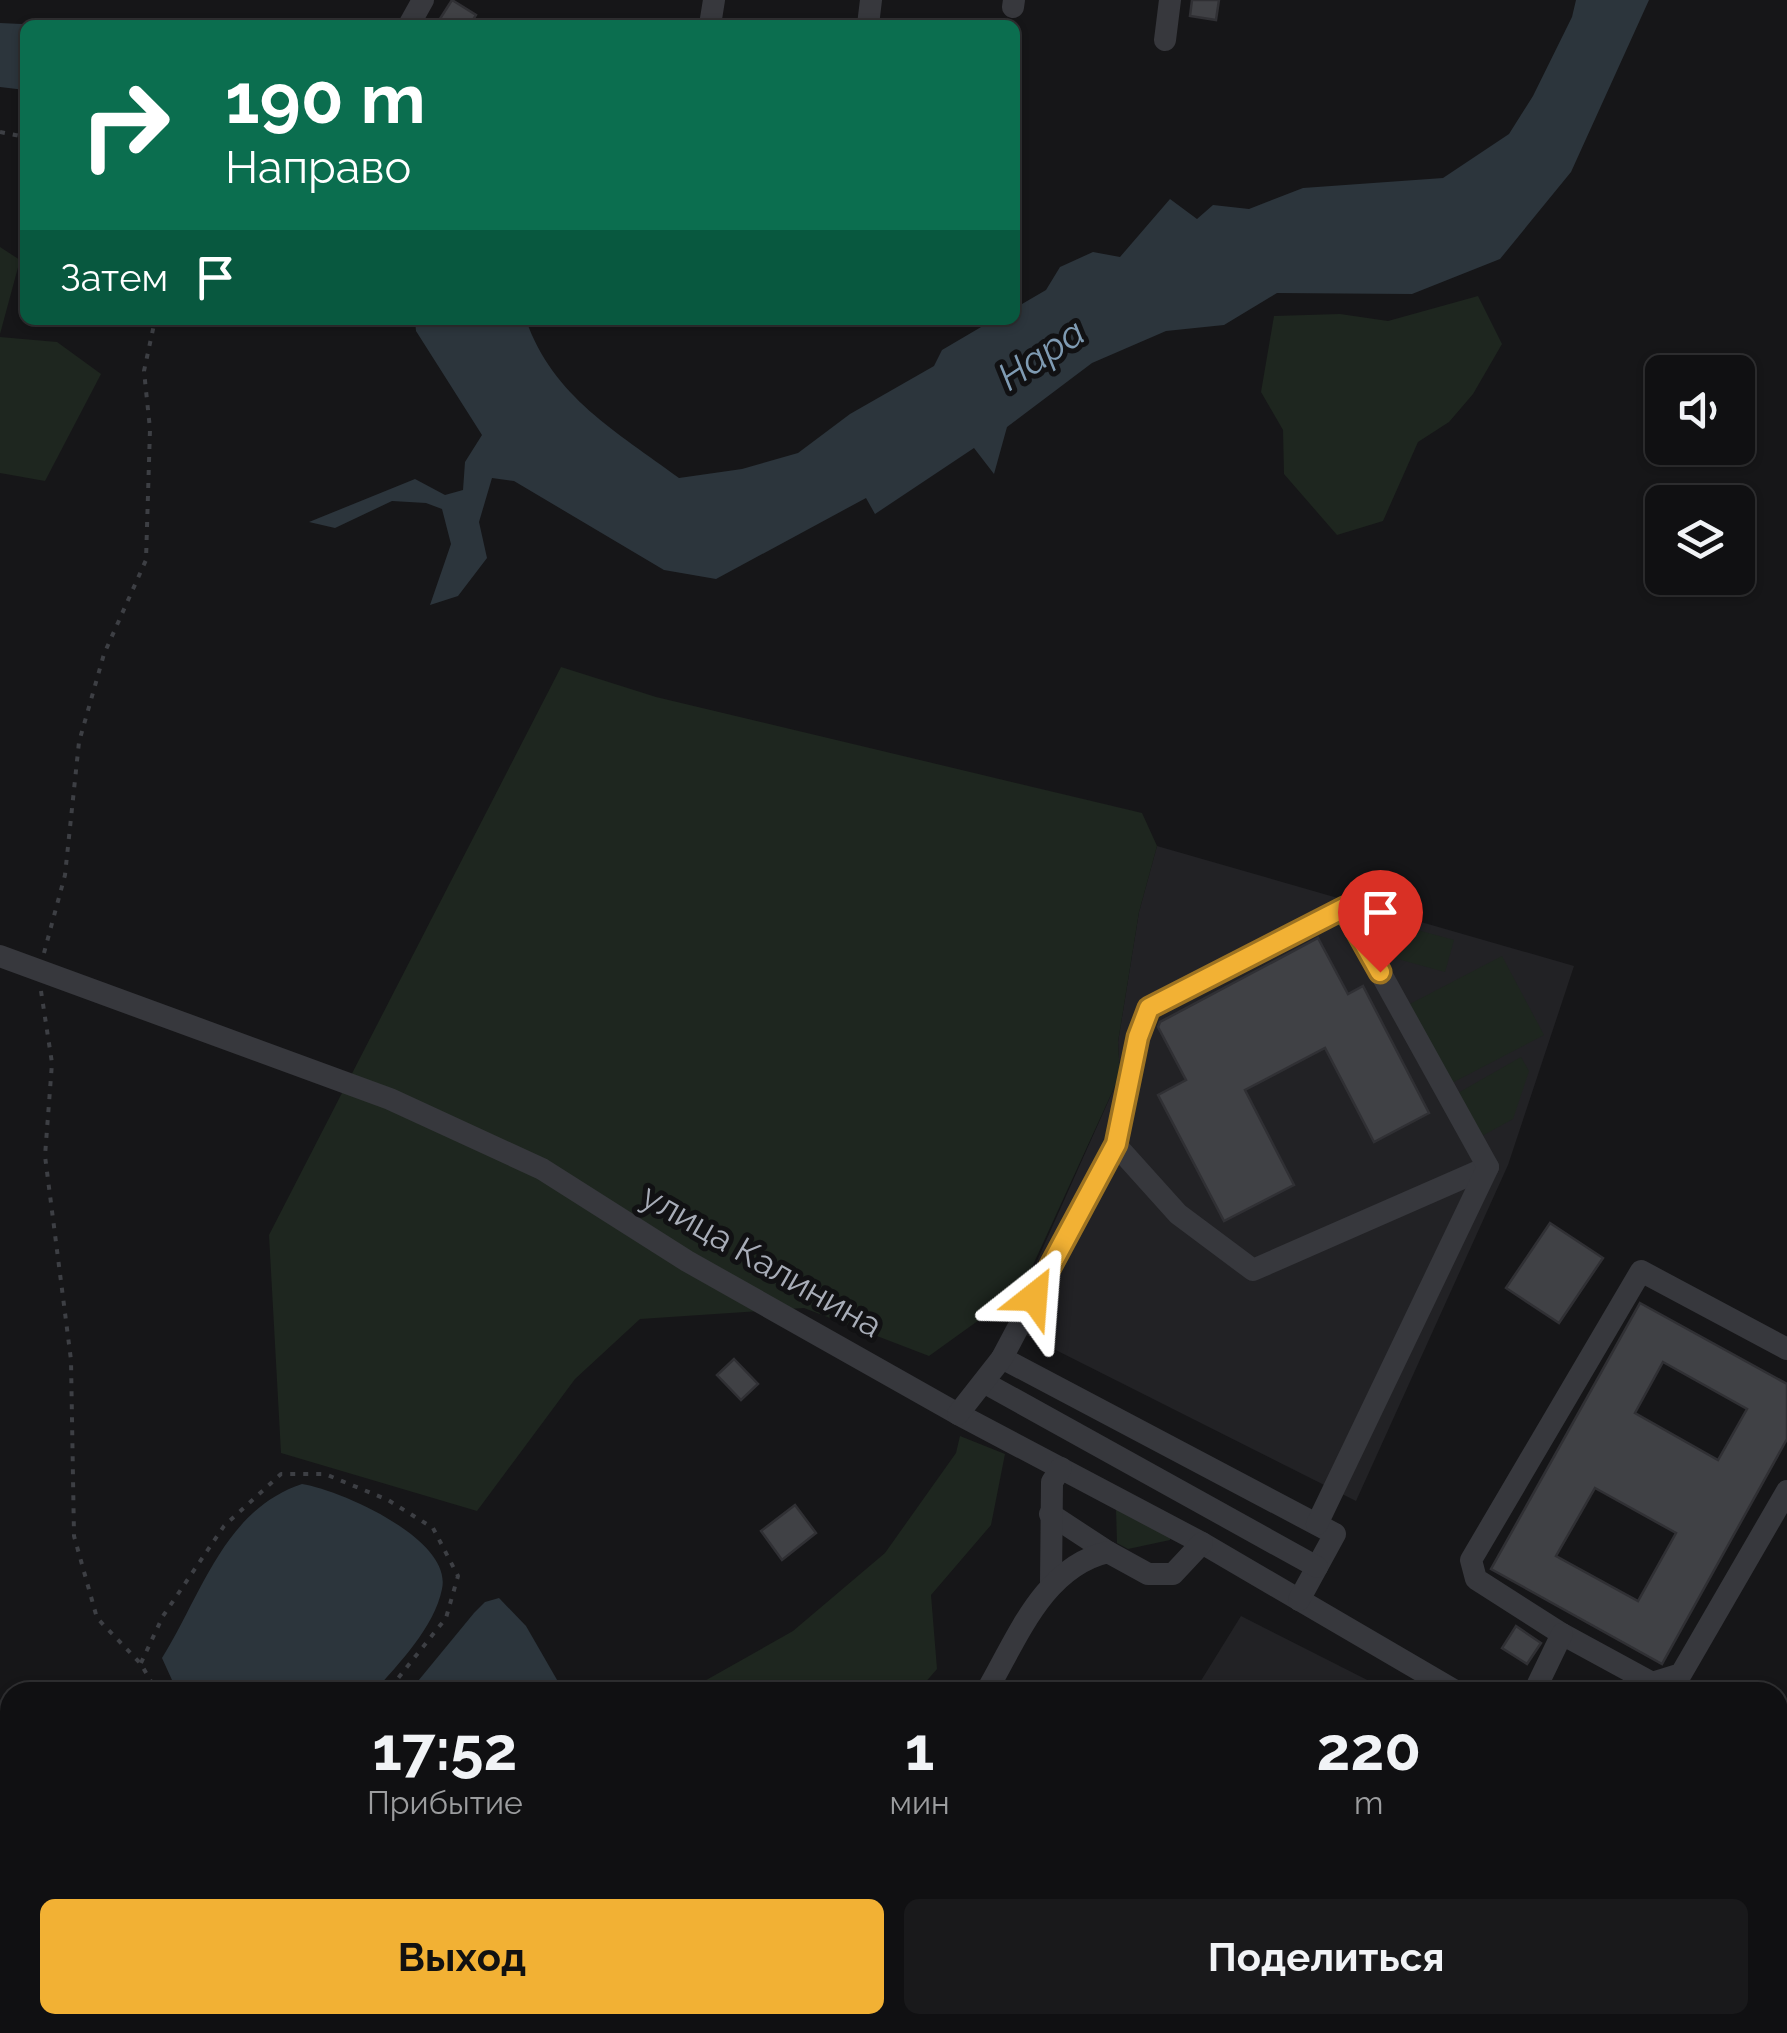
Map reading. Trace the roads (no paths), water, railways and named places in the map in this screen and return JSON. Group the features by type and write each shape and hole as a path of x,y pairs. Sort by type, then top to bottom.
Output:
{"street":[{"path":"1165,40 1170,0"},
{"path":"958,1414 1002,1358 1116,1144 1138,1037 1149,1008 1344,908 1488,1167"},
{"name":"улица Калинина","path":"0,956 442,1121 542,1169 687,1261 958,1414 1202,1543 1440,1682"},
{"path":"1116,1144 1178,1214 1253,1270 1488,1167"},
{"path":"1317,1524 1488,1167"},
{"path":"1650,1682 1562,1634 1476,1579 1471,1560 1641,1270 1787,1350"},
{"path":"1002,1358 1335,1534 1299,1600"},
{"path":"985,1383 1317,1567"},
{"path":"1051,1582 1052,1482 1062,1468"},
{"path":"1655,1682 1681,1674 1787,1491"},
{"path":"1050,1514 1148,1574 1173,1574 1202,1543"},
{"path":"992,1682 1051,1582 1087,1557 1108,1552"},
{"path":"1539,1682 1562,1634"}],"water":[{"name":"Нара","path":"1576,0 1649,0 1571,172 1500,259 1412,294 1277,293 1224,325 1166,331 1092,363 1007,427 994,474 974,448 875,514 866,498 716,579 664,570 514,481 492,478 479,522 487,558 458,596 430,605 451,544 442,509 426,503 392,501 335,528 309,522 415,479 445,495 463,490 465,462 482,435 415,325 528,325 538,347 570,392 610,428 679,478 742,469 798,453 850,414 934,366 942,350 984,325 1020,325 1020,305 1046,290 1060,267 1093,252 1120,257 1170,199 1197,219 1213,205 1249,209 1303,188 1443,178 1509,134 1533,96 1572,17"},
{"path":"0,23 20,24 20,89 0,87"},
{"path":"302,1484 366,1507 413,1535 441,1570 442,1589 432,1617 382,1682 172,1680 162,1658 203,1582 234,1534 275,1496"},
{"path":"499,1598 526,1626 558,1682 417,1682 485,1602"}]}
